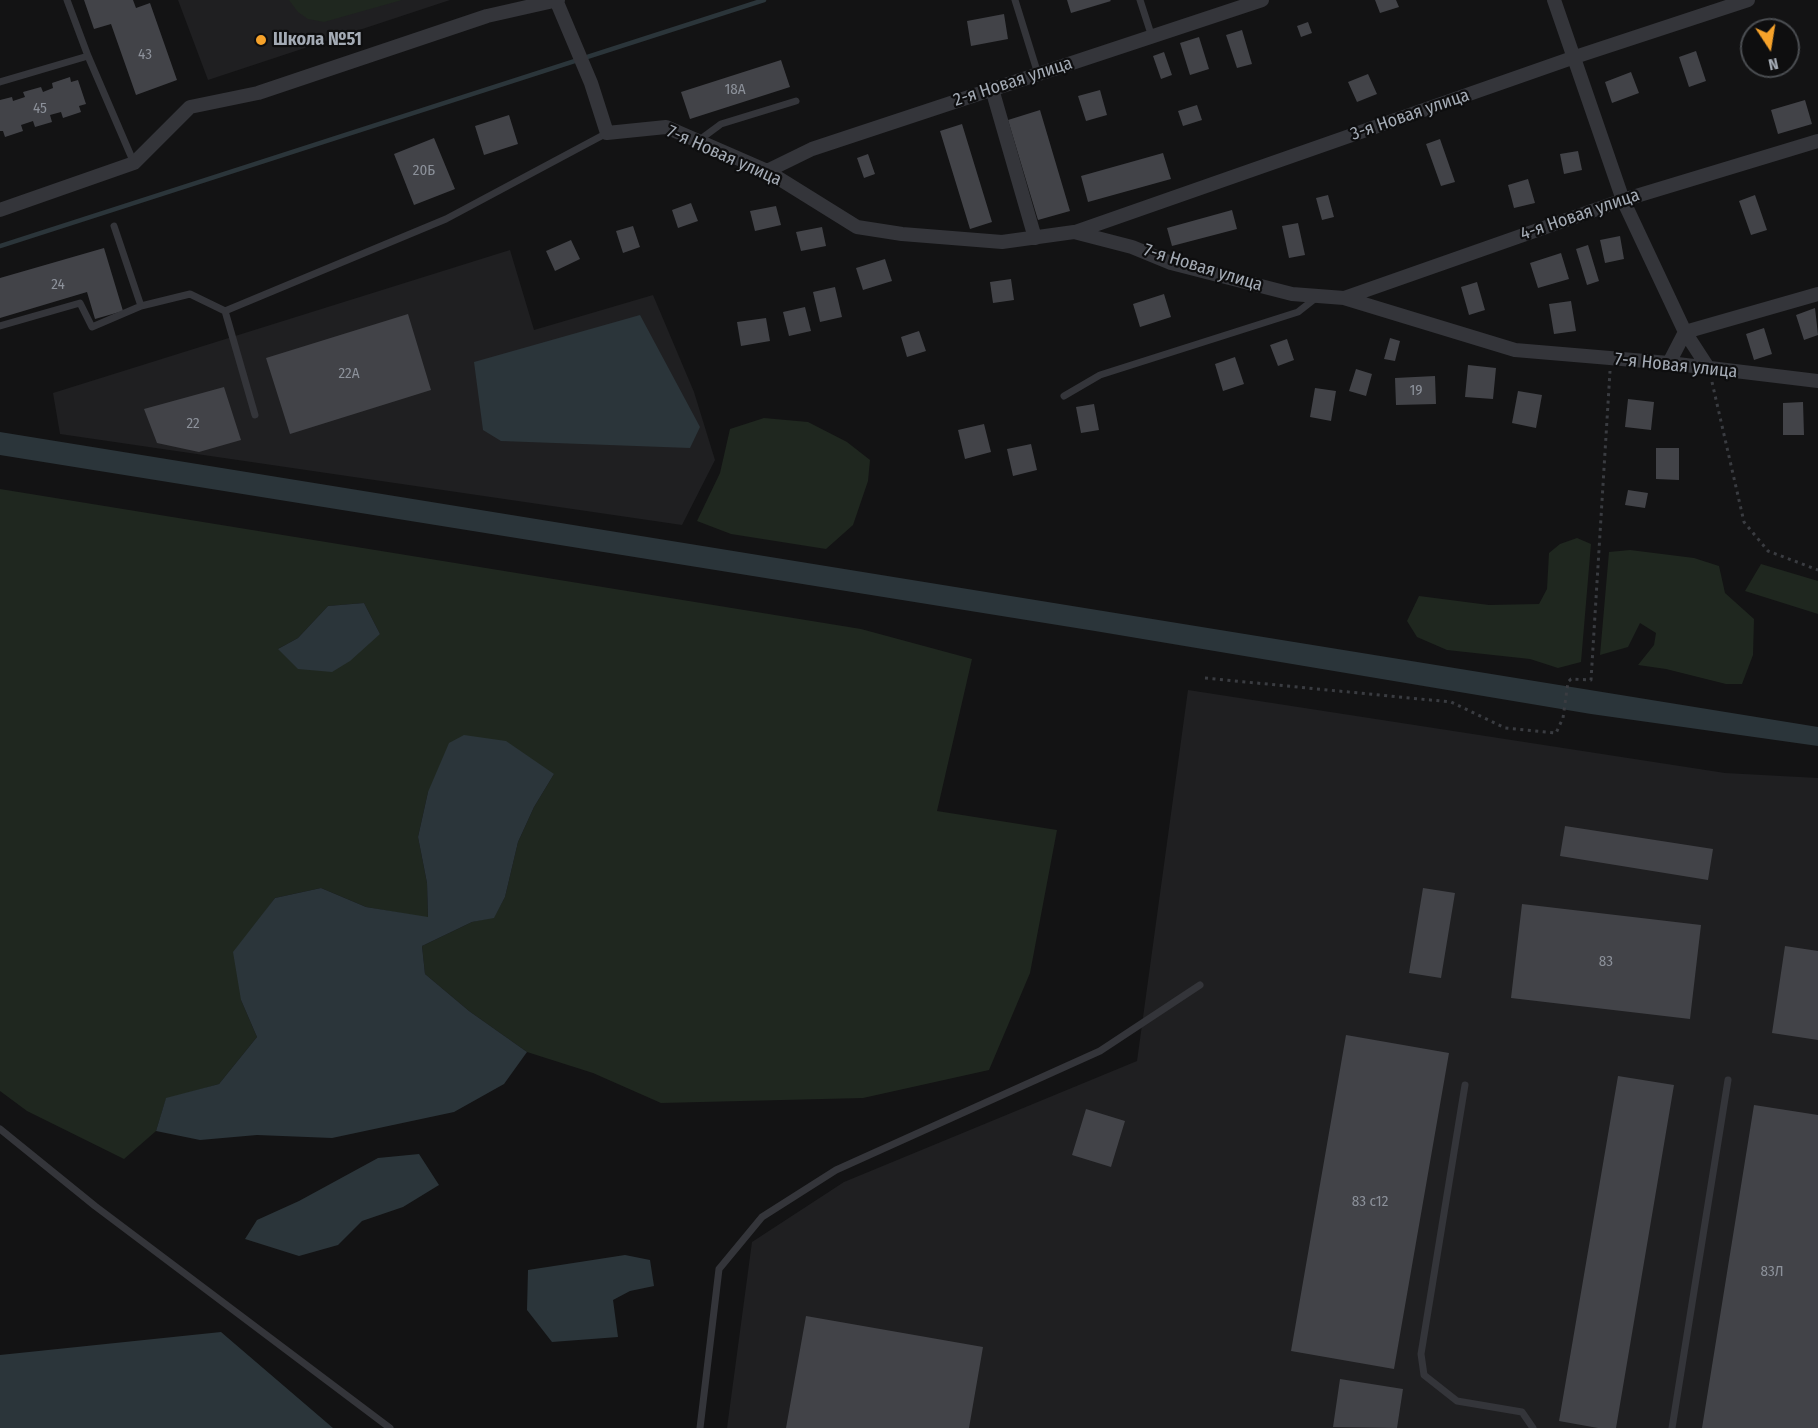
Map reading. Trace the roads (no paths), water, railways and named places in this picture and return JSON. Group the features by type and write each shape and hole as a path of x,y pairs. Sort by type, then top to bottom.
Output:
{"street":[{"path":"0,210 134,164 190,107 258,93 487,16 557,0 591,83 607,133"},
{"name":"2-я Новая улица","path":"767,171 812,149 1262,0"},
{"path":"1554,0 1623,200 1685,333 1709,369"},
{"name":"3-я Новая улица","path":"1074,232 1575,57 1748,0"},
{"path":"992,89 1035,238"},
{"name":"7-я Новая улица","path":"607,133 666,127 767,171 857,227 902,234 1002,242 1074,232 1132,247 1171,263 1292,294 1344,297 1515,350 1669,363 1818,381"},
{"name":"4-я Новая улица","path":"1344,297 1623,200 1818,141"},
{"path":"1669,363 1685,333 1818,294"}],"lane":[{"path":"67,0 134,164"},
{"path":"1015,0 1038,74"},
{"path":"1140,0 1152,37"},
{"path":"0,82 88,56"},
{"path":"698,141 721,124 796,101"},
{"path":"225,311 446,219 607,133"},
{"path":"114,226 141,306"},
{"path":"0,326 80,303 92,327 141,306 190,294 225,311 255,414"},
{"path":"1064,396 1100,375 1298,312 1319,296"},
{"path":"700,1428 719,1269 762,1217 836,1170 1100,1051 1200,985"},
{"path":"1672,1428 1728,1080"},
{"path":"1464,1085 1421,1354 1424,1375 1457,1401 1522,1412 1533,1428"},
{"path":"0,1129 95,1206 390,1428"}],"waterway":[{"path":"0,246 764,0"}],"place":[{"name":"Школа №51","path":"261,40"}]}
